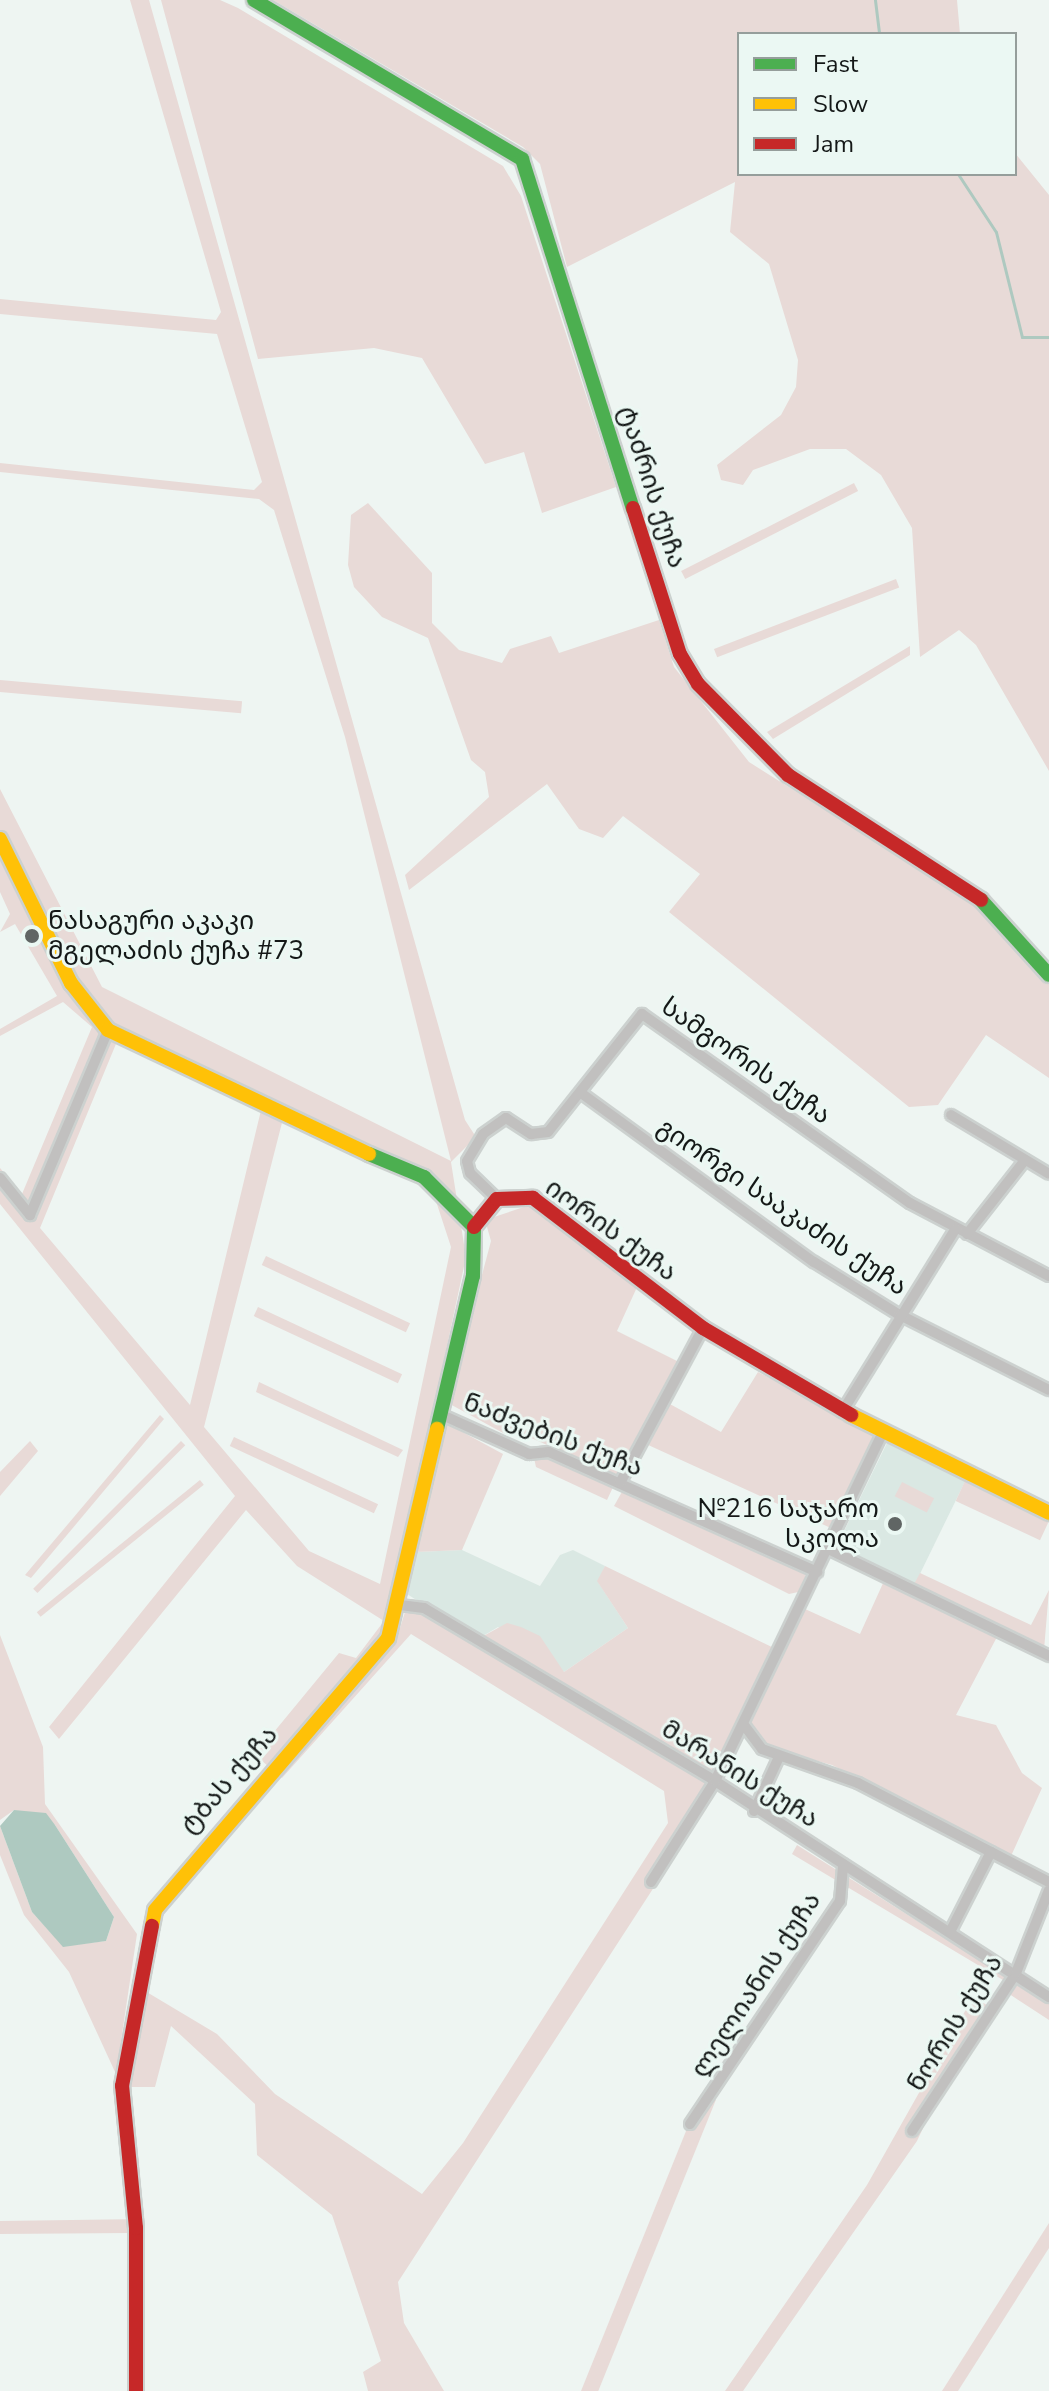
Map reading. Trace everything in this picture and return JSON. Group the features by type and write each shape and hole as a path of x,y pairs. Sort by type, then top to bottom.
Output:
{"street":[{"name":"ტაძრის ქუჩა","path":"254,0 522,159 680,654 698,684 788,775 984,902 1049,975"},
{"path":"0,839 71,983 108,1030 241,1099 424,1177 474,1227 497,1199"},
{"name":"სამგორის ქუჩა","path":"497,1199 478,1185 467,1161 492,1121 506,1118 541,1136 581,1093 642,1014 956,1228 1049,1276"},
{"path":"0,1178 30,1215 108,1030"},
{"name":"გიორგი სააკაძის ქუჩა","path":"581,1093 898,1314 1049,1390"},
{"path":"951,1115 1049,1174"},
{"path":"967,1234 1025,1160"},
{"name":"იორის ქუჩა","path":"497,1199 539,1202 703,1328 882,1434 1049,1513"},
{"name":"ტბას ქუჩა","path":"136,2391 136,2228 122,2086 155,1910 388,1638 400,1605 473,1276 474,1227"},
{"path":"842,1412 898,1314 956,1228"},
{"path":"620,1483 703,1328"},
{"name":"ნაძვების ქუჩა","path":"440,1414 620,1483 817,1572"},
{"path":"651,1882 715,1781 744,1725 882,1434"},
{"path":"828,1549 1049,1656"},
{"name":"მარანის ქუჩა","path":"400,1605 424,1608 715,1781 754,1811 1016,1973 1049,1997"},
{"path":"744,1725 762,1749 858,1783 1049,1882"},
{"path":"754,1811 779,1757"},
{"path":"950,1932 991,1852"},
{"name":"ლელიანის ქუჩა","path":"690,2124 840,1901 843,1864"},
{"name":"ნორის ქუჩა","path":"912,2131 1016,1973 1049,1890"}],"shaded area":[{"path":"130,0 149,0 465,1120 476,1137 451,1162 466,1257 388,1622 400,1628 405,1612 419,1610 717,1790 398,2282 404,2323 444,2391 368,2391 363,2372 381,2361 332,2215 257,2155 255,2104 171,2026 155,2087 131,2087 145,1991 217,2034 275,2094 422,2194 463,2143 668,1823 664,1791 411,1634 282,1778 255,1755 339,1653 356,1658 384,1621 297,1566 246,1510 59,1739 49,1727 235,1496 0,1204 0,1168 22,1194 92,1027 63,1002 0,1036 0,1029 57,996 15,924 0,932 10,914 0,892 0,789 102,987 451,1161 345,737 274,510 259,499 0,472 0,463 254,490 262,482 217,334 0,314 0,299 216,320 221,312","holes":["118,1039 263,1102 190,1405 40,1228","285,1111 405,1167 434,1195 451,1247 380,1584 309,1551 204,1427"]},
{"path":"161,0 220,0 238,8 503,166 521,196 616,487 542,513 524,452 485,464 422,358 374,348 258,359"},
{"path":"273,0 957,0 960,32 737,32 737,176 1017,176 1017,155 1049,195 1049,771 976,645 959,630 920,657 912,528 881,475 846,449 810,449 753,470 743,485 721,480 717,465 781,415 796,387 798,360 769,264 730,232 735,182 567,267 540,164 523,147"},
{"path":"854,483 858,491 685,579 681,571"},
{"path":"368,503 432,573 432,623 459,650 502,663 510,649 551,636 559,653 659,620 674,667 749,762 986,911 1049,982 1049,1078 986,1035 938,1105 909,1107 669,912 700,874 623,816 603,838 579,829 547,784 409,890 405,875 489,797 485,772 471,760 428,638 382,617 354,587 348,565 351,515"},
{"path":"896,579 899,587 717,657 714,649"},
{"path":"910,646 910,655 773,739 767,732"},
{"path":"0,680 242,701 241,713 0,692"},
{"path":"533,1204 638,1285 617,1331 679,1362 622,1478 513,1430 505,1434 448,1403 491,1241 485,1220"},
{"path":"266,1256 410,1323 406,1332 262,1265"},
{"path":"258,1307 402,1374 398,1383 254,1316"},
{"path":"758,1372 876,1434 833,1529 646,1444 668,1403 721,1432"},
{"path":"259,1382 403,1450 398,1457 256,1392"},
{"path":"160,1415 164,1419 31,1578 25,1575"},
{"path":"444,1422 503,1454 462,1550 416,1552"},
{"path":"234,1437 378,1504 374,1513 230,1446"},
{"path":"30,1441 38,1451 0,1496 0,1472"},
{"path":"181,1441 185,1445 37,1593 33,1589"},
{"name":"№216 საჯარო სკოლა","path":"887,1443 965,1481 914,1586 836,1548"},
{"path":"548,1456 614,1485 607,1500 536,1467 534,1458"},
{"path":"200,1480 204,1485 41,1617 37,1612"},
{"path":"965,1481 1049,1520 1040,1540 956,1501"},
{"path":"902,1482 934,1498 927,1513 895,1496"},
{"path":"623,1490 806,1572 803,1591 789,1594 614,1506"},
{"path":"462,1550 540,1586 560,1555 573,1550 605,1566 598,1582 628,1628 564,1672 498,1627 478,1639 407,1594 416,1552"},
{"path":"605,1566 776,1649 714,1775 478,1639 507,1623 521,1627 540,1636 564,1672 628,1628 597,1581"},
{"path":"920,1573 1031,1625 1049,1590 1044,1650 913,1586"},
{"path":"884,1581 998,1635 956,1715 996,1725 1022,1773 1042,1788 1011,1856 832,1765 767,1747 750,1724 805,1609 860,1634"},
{"path":"0,1635 43,1747 45,1804 137,1934 116,2074 69,1972 24,1915 0,1855 0,1826 32,1912 63,1946 106,1941 114,1917 55,1825 14,1810 0,1820"},
{"path":"14,1810 46,1813 55,1825 114,1917 106,1941 63,1947 32,1912 0,1826"},
{"path":"797,1845 1049,2004 1049,2020 1000,1988 1003,1980 792,1854"},
{"path":"973,1997 992,2008 956,2058 917,2141 743,2391 725,2391 867,2185"},
{"path":"701,2094 716,2100 598,2391 581,2391"},
{"path":"143,2219 143,2391 128,2391 129,2233 0,2234 0,2221"},
{"path":"1049,2223 1049,2248 958,2391 942,2391"}],"waterway":[{"path":"875,0 879,32"},
{"path":"959,176 996,232 1022,337 1049,337"}],"traffic: fast":[{"path":"254,0 522,159 633,508"},
{"path":"981,900 1049,975"},
{"path":"369,1154 424,1177 474,1227"},
{"path":"437,1429 473,1276 474,1227"}],"traffic: slow":[{"path":"0,839 71,983 108,1030 369,1154"},
{"path":"851,1415 1049,1513"},
{"path":"152,1926 155,1910 388,1638 437,1429"}],"traffic: jam":[{"path":"633,508 680,654 698,684 788,775 981,900"},
{"path":"474,1227 497,1199 533,1198 703,1328 851,1415"},
{"path":"136,2391 136,2228 122,2086 152,1926"}],"place":[{"name":"ნასაგური აკაკი მგელაძის ქუჩა #73","path":"32,936"},
{"name":"№216 საჯარო სკოლა","path":"895,1524"}]}
